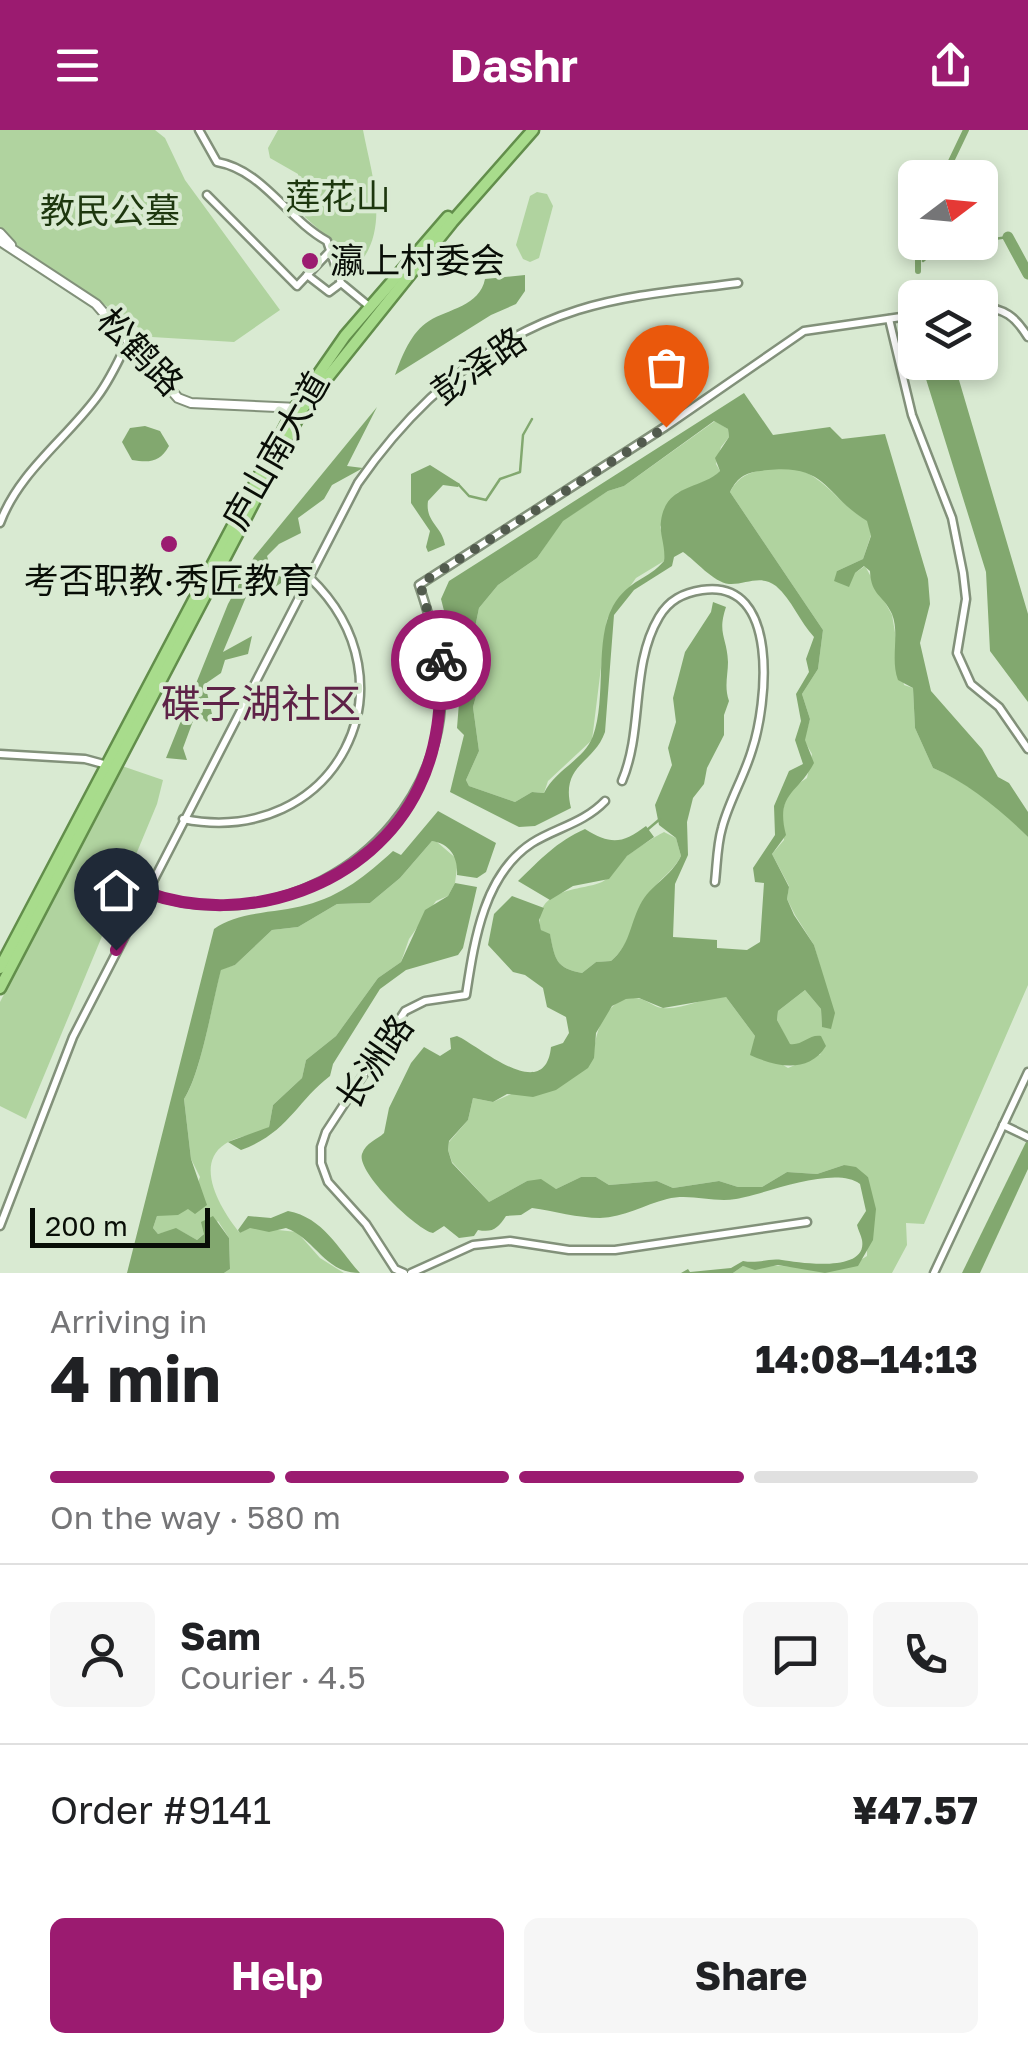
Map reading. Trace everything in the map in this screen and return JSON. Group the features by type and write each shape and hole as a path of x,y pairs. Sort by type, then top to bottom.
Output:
{"highway":[{"name":"庐山南大道","path":"0,968 299,408 370,307 524,130"},
{"name":"庐山南大道","path":"0,988 299,408 532,130"}],"main road":[{"name":"松鹤路","path":"0,233 21,255 96,304 168,390 190,403 299,408"},
{"path":"0,241 21,255"}],"street":[{"path":"198,130 216,162 246,170 306,230 327,241 341,283 370,307"},
{"path":"207,195 297,286 330,250"},
{"path":"307,275 328,292 341,283"},
{"name":"彭泽路","path":"0,1226 73,1037 358,483 387,442 433,394 477,358 530,328 578,310 738,283"},
{"path":"998,308 1018,321 1028,337"},
{"path":"145,892 171,902 242,906 312,888 350,865 404,811 419,787 436,740 441,660 420,584 666,427 804,331 898,318"},
{"path":"889,319 912,415 952,518 964,573 966,599 957,653 972,684 999,706 1028,750"},
{"path":"0,523 8,501 97,398 129,340"},
{"path":"183,819 239,824 284,810 328,776 344,751 356,724 360,698 358,666 342,617 331,598 309,578"},
{"path":"622,780 634,753 648,640 660,615 680,594 706,589 720,589 744,602 758,622 764,654 762,711 752,752 732,794 720,833 715,882"},
{"path":"0,754 85,759 107,765"},
{"name":"长洲路","path":"605,801 576,822 528,845 506,870 482,913 466,995 425,1001 406,1011 326,1132 321,1162 328,1182 366,1224 396,1269 408,1273 473,1246 510,1241 569,1250 615,1250 807,1222"},
{"path":"934,1273 1028,1072"},
{"path":"1003,1125 1028,1137"}],"green space":[{"name":"教民公墓","path":"0,130 155,130 165,138 185,180 280,310 234,342 152,337 14,243 0,228"},
{"name":"莲花山","path":"278,130 363,130 374,182 376,217 368,250 358,265 348,265 337,246 305,217 298,174 270,158 268,148"},
{"path":"537,192 547,194 553,206 539,258 530,262 523,259 516,245 530,196"},
{"path":"715,421 728,429 729,437 716,464 720,471 713,478 677,493 660,527 666,549 664,561 636,578 607,619 592,740 548,781 544,793 532,792 515,802 469,786 466,780 479,751 473,707 477,672 471,647 479,608 498,585 537,558 562,521 608,491 624,486"},
{"path":"796,467 868,521 871,535 863,559 837,571 855,573 865,566 892,615 904,685 913,688 915,728 933,768 984,797 1028,837 1028,985 924,1224 906,1223 907,1245 892,1273 733,1273 743,1266 837,1267 867,1256 868,1177 844,1165 817,1174 787,1172 762,1187 738,1187 719,1181 673,1188 657,1181 609,1185 596,1177 581,1177 556,1189 527,1181 489,1202 452,1162 448,1150 449,1142 468,1120 473,1098 493,1102 594,1058 596,1037 605,1016 629,998 671,1008 726,997 755,1036 753,1047 788,1068 821,1054 789,1044 777,1020 778,1011 805,990 821,1009 822,1027 823,977 814,945 787,899 789,886 772,854 784,840 782,821 788,797 807,778 812,754 804,740 810,719 802,694 818,669 823,630 730,492 749,473"},
{"path":"122,766 163,780 157,804 26,1119 0,1106 0,1002"},
{"path":"664,832 676,838 681,856 650,893 618,954 611,961 596,962 582,973 562,965 555,957 550,935 541,930 544,906 561,893 602,882 627,856"},
{"path":"432,841 458,860 455,883 448,896 436,901 409,939 401,962 378,978 336,1036 306,1060 302,1078 273,1105 269,1127 225,1144 211,1164 219,1201 240,1233 250,1227 297,1232 320,1258 344,1273 224,1273 230,1269 229,1238 218,1221 197,1240 177,1229 158,1234 153,1228 157,1216 188,1209 200,1177 191,1159 184,1099 201,1056 221,969 235,965 272,930 298,927 337,904 370,903 400,878"}],"shaded area":[{"path":"525,275 525,291 516,304 491,315 395,375 408,345 423,326 470,301 485,279"},
{"path":"926,380 959,380 1028,614 1028,702 990,651 986,572"},
{"path":"744,393 773,435 830,427 842,439 885,434 928,579 930,604 920,643 931,691 982,749 998,777 1009,783 1028,812 1028,837 984,798 933,768 915,728 913,688 898,680 892,614 875,590 870,571 864,566 855,573 849,587 834,581 837,571 863,559 871,536 867,521 815,477 803,472 768,470 745,475 730,492 823,630 818,669 802,694 810,719 805,740 814,763 786,802 786,835 772,854 789,887 787,899 794,915 814,945 835,1013 831,1029 822,1027 821,1009 805,990 778,1011 777,1020 790,1044 821,1036 826,1046 819,1055 800,1064 769,1062 750,1055 755,1036 726,997 663,1008 639,998 626,999 612,1006 596,1033 594,1058 588,1068 556,1090 533,1097 507,1094 493,1102 473,1098 468,1120 449,1141 448,1150 452,1163 489,1202 527,1181 541,1179 556,1189 581,1177 596,1177 609,1185 657,1181 673,1188 719,1181 738,1187 762,1187 787,1172 817,1174 844,1165 856,1167 868,1177 876,1209 873,1240 858,1266 825,1273 778,1265 755,1270 743,1266 733,1273 681,1273 688,1269 690,1272 731,1268 743,1261 831,1264 855,1257 862,1240 857,1225 866,1211 860,1184 848,1179 800,1182 736,1199 676,1197 600,1218 532,1208 521,1215 506,1216 491,1230 478,1230 474,1236 459,1238 444,1226 433,1233 414,1222 368,1174 362,1154 384,1133 389,1108 411,1063 424,1047 440,1056 451,1049 450,1038 457,1036 509,1067 537,1071 546,1064 551,1047 563,1043 569,1033 566,1017 547,1007 543,988 513,972 488,945 494,914 512,896 544,908 539,920 541,930 550,934 558,961 582,973 596,962 611,961 617,955 644,898 677,863 681,856 676,838 659,825 655,805 672,765 668,748 676,722 673,698 685,652 711,612 713,602 726,607 722,630 729,701 724,735 707,768 704,784 693,798 687,822 688,855 675,884 673,937 717,940 717,948 747,950 760,942 764,883 755,882 753,868 775,835 774,806 789,771 803,764 795,740 801,721 796,694 809,672 806,659 814,637 776,586 759,580 723,582 683,552 674,557 672,566 634,590 614,615 605,732 574,773 569,793 571,808 535,826 519,827 450,792 464,735 457,728 461,677 441,599 449,581","holes":["714,421 728,429 729,437 715,458 720,471 677,493 664,509 664,561 625,590 613,606 604,635 597,721 589,744 544,793 532,792 515,802 469,786 466,780 479,751 473,707 477,672 471,647 479,608 498,585 537,558 563,521 608,491 624,486"]},
{"path":"377,407 347,466 363,468 332,485 324,499 298,518 301,533 279,544 267,556 281,583 266,593 262,580 254,578 223,652 252,636 248,654 225,660 221,673 205,684 212,714 207,722 202,717 193,721 183,748 187,760 166,758 228,604 254,557"},
{"path":"145,426 160,431 169,446 154,460 132,460 122,442 130,428"},
{"path":"430,465 460,484 443,485 428,501 429,514 445,545 428,552 430,531 411,503 411,474"},
{"path":"438,811 496,843 486,872 477,878 457,875 452,853 432,841 400,878 370,903 337,904 298,927 272,930 235,965 221,970 201,1056 184,1099 191,1159 207,1205 195,1214 188,1209 178,1215 157,1216 153,1228 158,1234 176,1228 197,1240 204,1234 201,1222 213,1216 229,1238 230,1269 224,1273 127,1273 214,929 246,916 306,905 342,890 393,851 401,855"},
{"path":"646,826 654,837 627,856 609,879 573,886 550,900 518,881 557,845 585,829 616,840"},
{"path":"455,883 477,887 458,955 406,970 380,989 333,1064 330,1076 281,1126 241,1150 228,1142 269,1127 273,1105 302,1078 306,1060 336,1036 378,978 401,962 425,910 448,896"},
{"path":"1028,1138 1028,1169 980,1273 962,1273"},
{"path":"288,1211 321,1227 360,1273 337,1268 286,1228 269,1232 238,1230 248,1216 271,1218"}],"waterway":[{"path":"952,160 966,130"},
{"path":"998,238 1008,237"},
{"path":"1008,237 1028,274"},
{"path":"918,260 918,271"},
{"path":"458,484 469,496 486,500 500,479 520,472 523,435 532,419"},
{"path":"647,830 660,819"}],"way so far":[{"path":"441,660 420,584 666,427"}],"place":[{"name":"瀛上村委会","path":"310,261"},
{"name":"考否职教·秀匠教育","path":"169,544"}],"district":[{"name":"碟子湖社区","path":"261,704"}],"route":[{"path":"116,950 145,892 171,902 205,906 242,906 282,898 312,888 350,865 377,842 419,787 436,740 441,660"}]}
